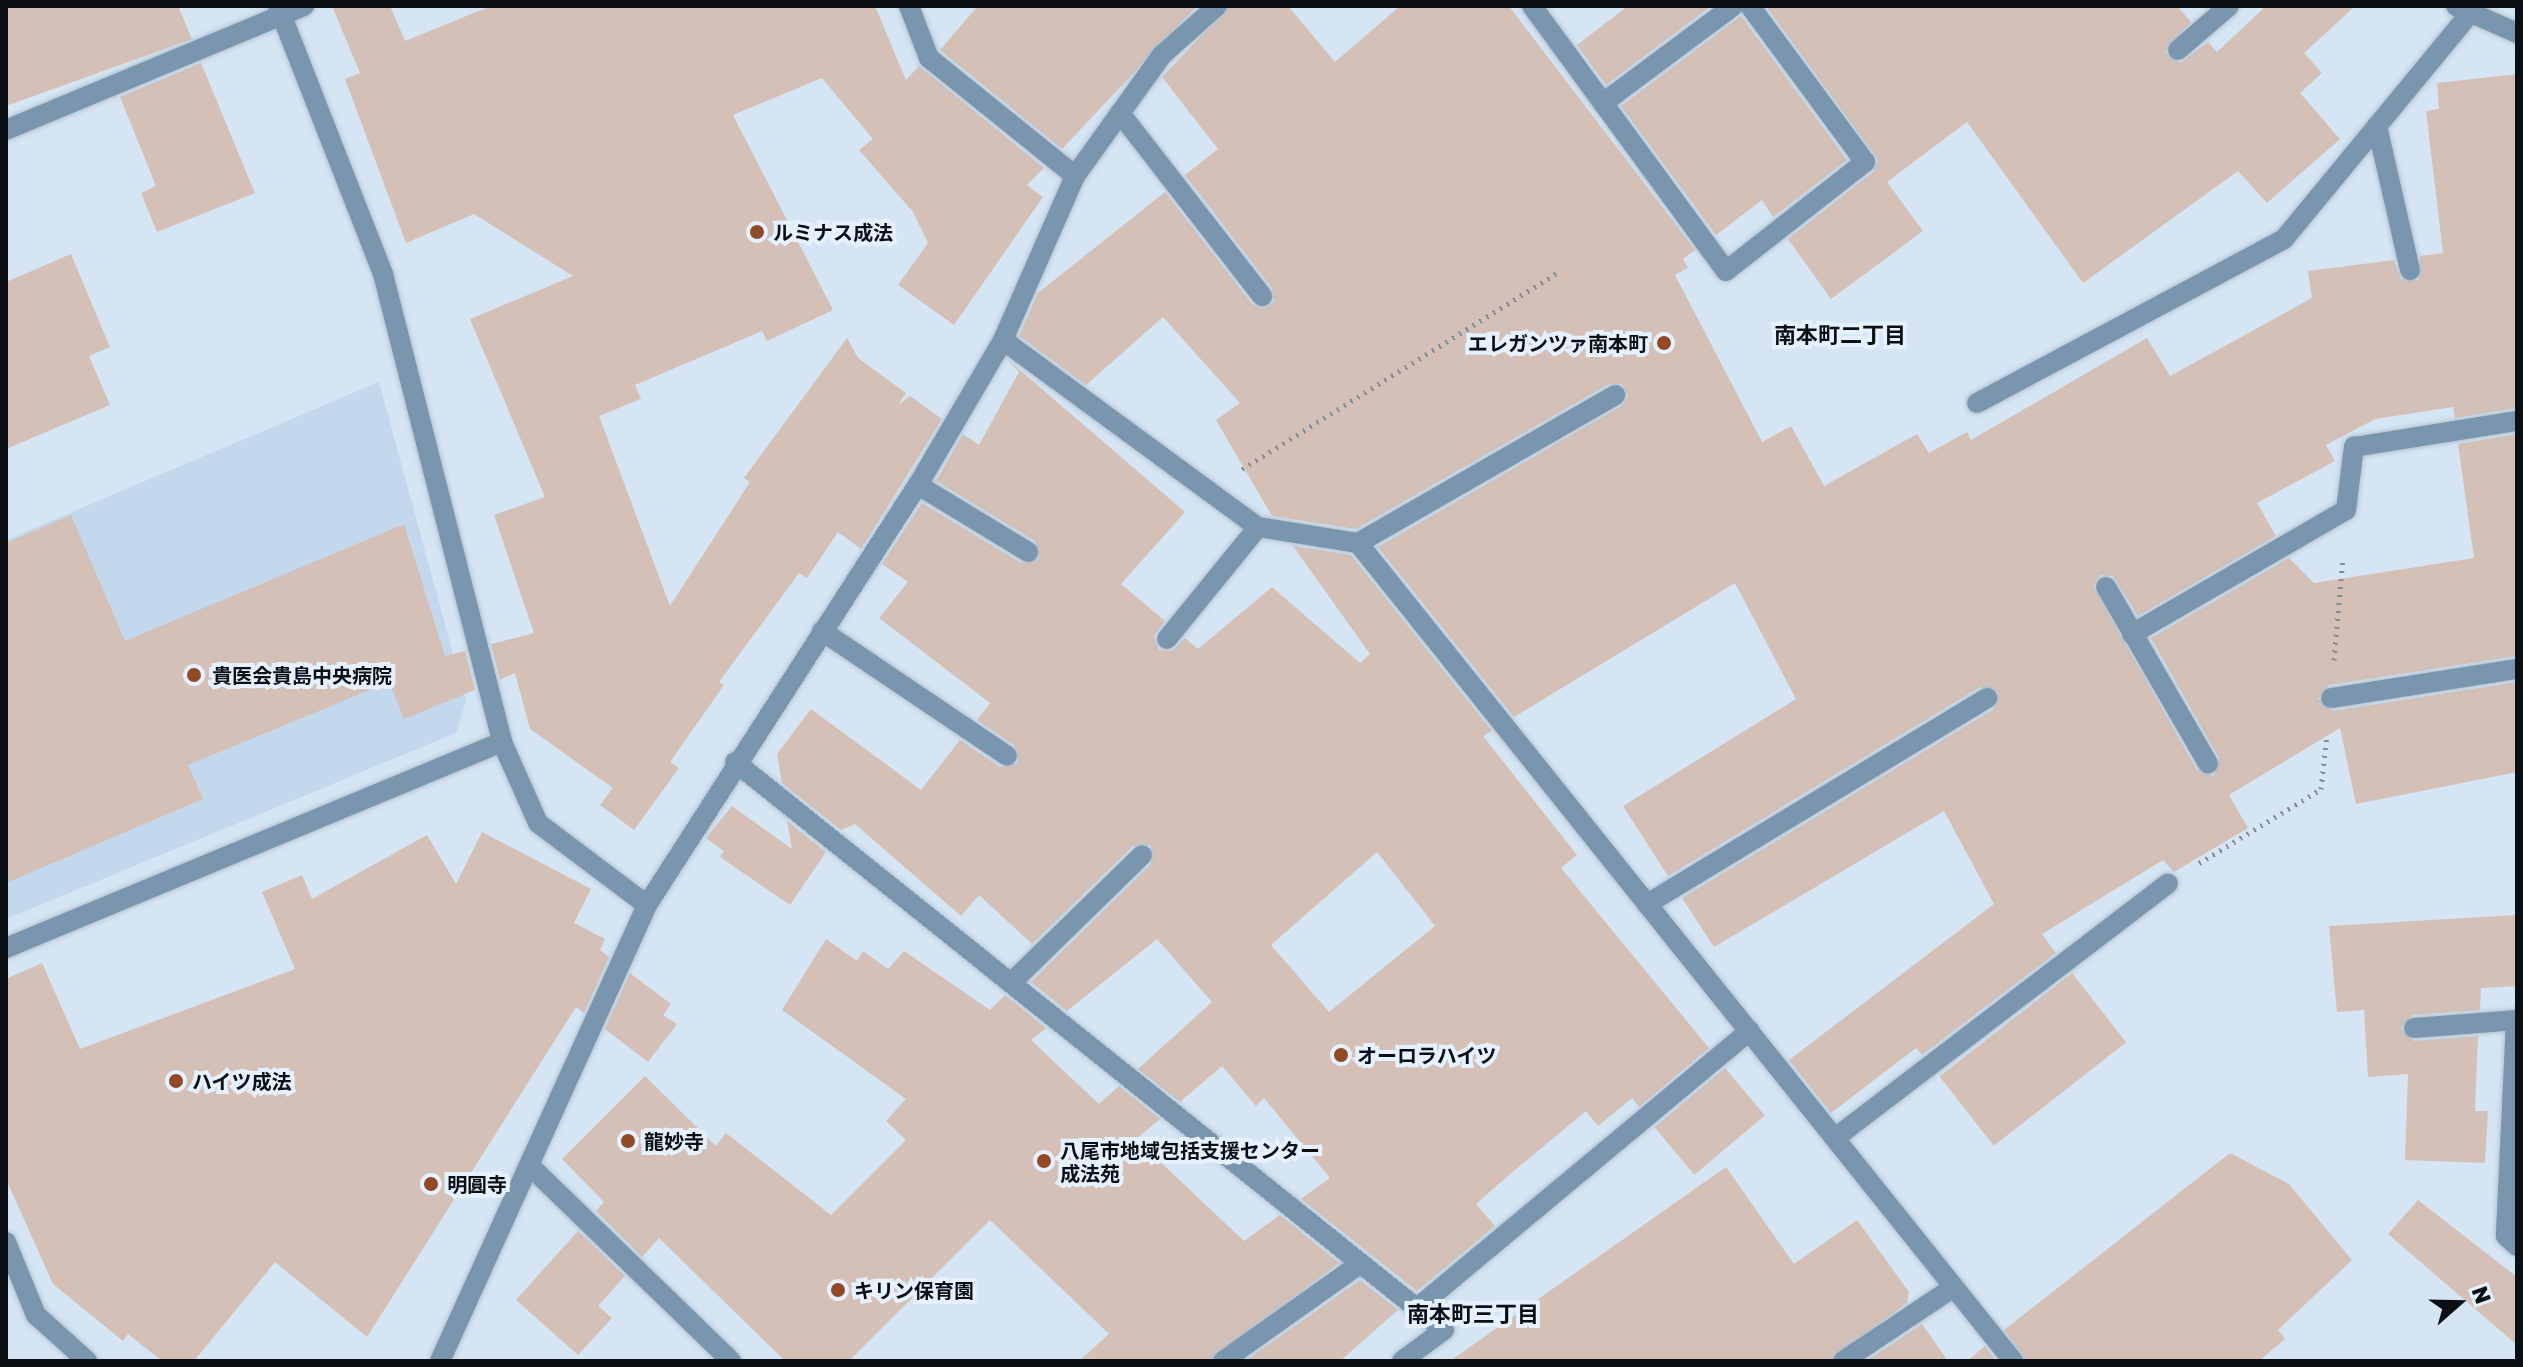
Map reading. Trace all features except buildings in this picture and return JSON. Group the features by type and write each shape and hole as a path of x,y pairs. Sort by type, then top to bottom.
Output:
{"street":[{"path":"6,130 280,11 304,6"},
{"path":"909,6 929,58 1075,176"},
{"path":"440,1361 647,905 735,762 918,485 1003,340 1075,176 1162,55 1217,6"},
{"path":"1532,6 1726,271 1865,162 1750,6"},
{"path":"1603,103 1733,6"},
{"path":"2178,50 2229,6"},
{"path":"1977,403 2284,239 2377,126 2467,8 2517,33"},
{"path":"280,11 383,274 502,742 538,823 647,905"},
{"path":"1120,113 1262,296"},
{"path":"2377,126 2410,270"},
{"path":"1003,340 1258,527 1358,543 1615,395"},
{"path":"2132,634 2346,510 2354,447 2517,421"},
{"path":"918,485 1028,552"},
{"path":"1167,639 1258,527"},
{"path":"1358,543 2013,1361"},
{"path":"2106,587 2208,764"},
{"path":"822,631 1007,756"},
{"path":"2331,698 2517,669"},
{"path":"1647,904 1987,698"},
{"path":"6,948 502,742"},
{"path":"735,762 1444,1330 1402,1361"},
{"path":"1011,983 1142,855"},
{"path":"1835,1138 2168,883"},
{"path":"2414,1028 2517,1020 2506,1236 2517,1246"},
{"path":"1417,1308 1750,1031"},
{"path":"530,1166 731,1361"},
{"path":"6,1242 36,1315 87,1361"},
{"path":"1223,1361 1361,1263"},
{"path":"1843,1361 1954,1287"}],"path":[{"path":"1207,490 1557,273"}],"shaded area":[{"path":"379,382 466,701 456,733 6,919 6,540"}],"place":[{"name":"ルミナス成法","path":"757,232"},
{"name":"エレガンツァ南本町","path":"1664,343"},
{"name":"貴医会貴島中央病院","path":"194,675"},
{"name":"オーロラハイツ","path":"1341,1055"},
{"name":"ハイツ成法","path":"176,1081"},
{"name":"龍妙寺","path":"628,1141"},
{"name":"八尾市地域包括支援センター 成法苑","path":"1044,1161"},
{"name":"明圓寺","path":"431,1184"},
{"name":"キリン保育園","path":"838,1290"}],"district":[{"name":"南本町二丁目","path":"1840,335"},
{"name":"南本町三丁目","path":"1473,1314"}]}
